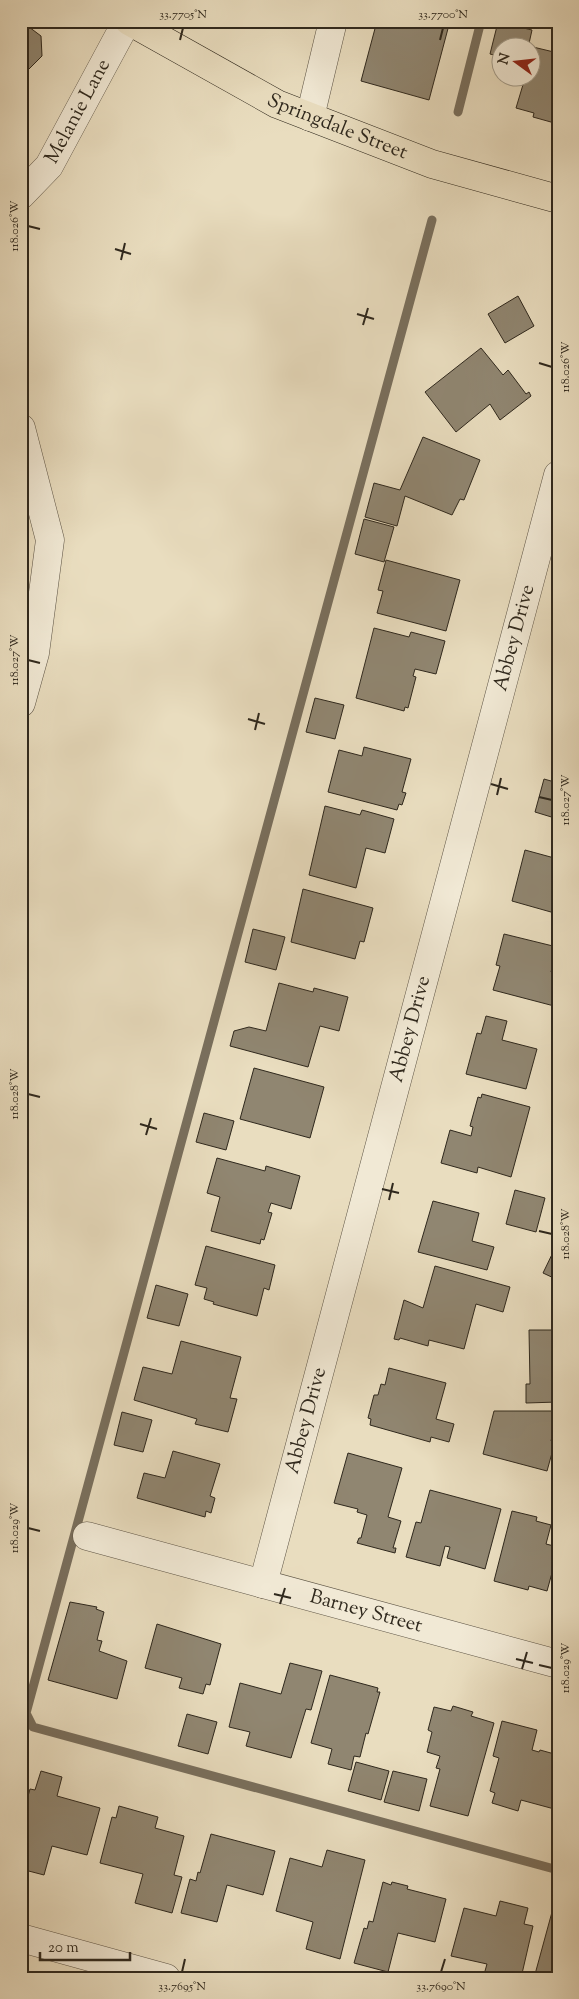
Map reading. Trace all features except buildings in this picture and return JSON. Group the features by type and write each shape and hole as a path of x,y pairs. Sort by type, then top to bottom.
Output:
{"main road":[{"name":"Springdale Street","path":"128,21 277,104 432,164 558,199"}],"street":[{"name":"Melanie Lane","path":"21,195 50,166 128,21"},
{"path":"310,117 333,21"},
{"path":"21,428 50,540 35,652 21,703"},
{"name":"Abbey Drive","path":"263,1584 558,475"},
{"name":"Barney Street","path":"86,1536 558,1664"},
{"path":"21,1938 121,1972 166,1978"}],"waterway":[{"path":"458,112 481,21"},
{"path":"432,220 26,1713 33,1727 558,1870"}]}
